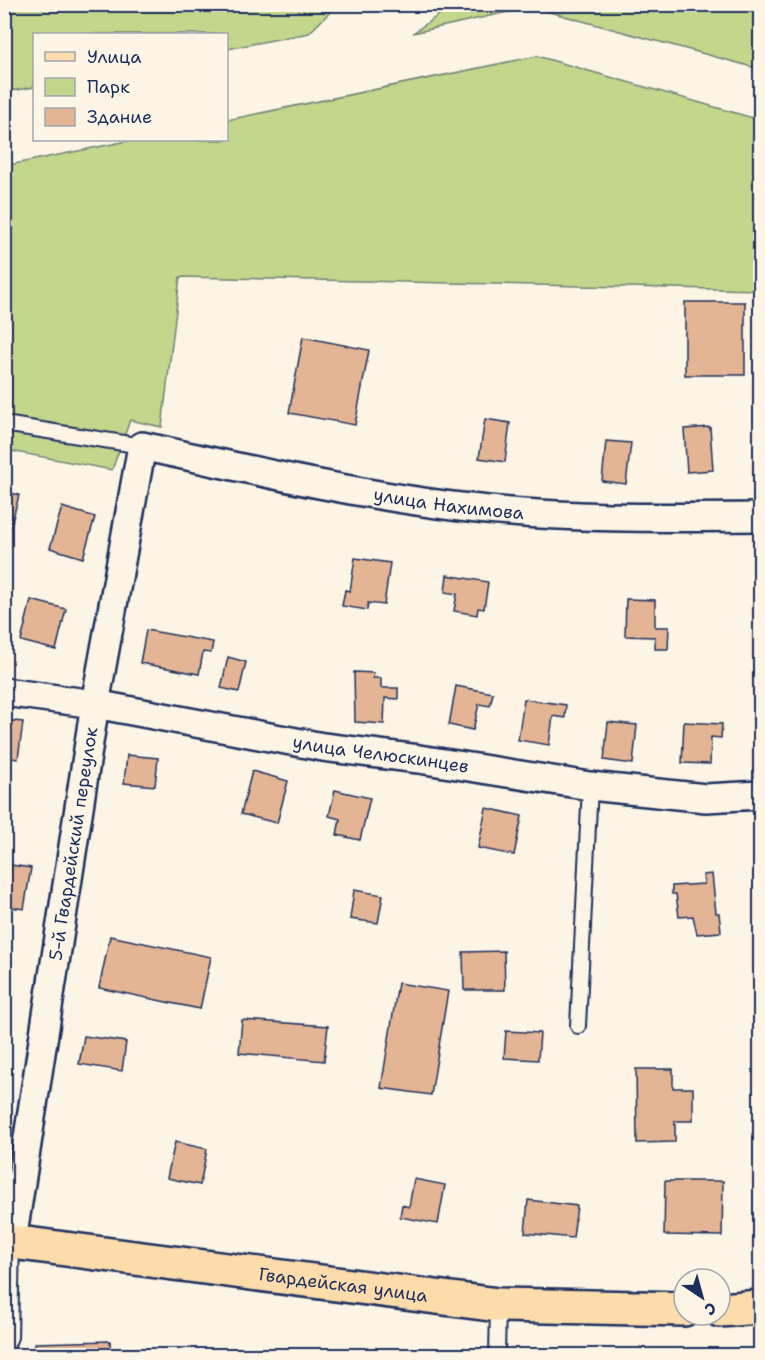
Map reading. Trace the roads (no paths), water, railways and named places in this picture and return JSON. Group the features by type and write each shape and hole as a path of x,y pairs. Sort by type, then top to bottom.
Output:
{"main road":[{"name":"Гвардейская улица","path":"8,1241 498,1305 672,1309"},
{"path":"732,1309 760,1307"}],"street":[{"name":"улица Нахимова","path":"142,446 295,480 460,507 626,519 760,517"},
{"name":"5-й Гвардейский переулок","path":"8,1241 95,705 142,446"},
{"name":"улица Челюскинцев","path":"4,692 95,705 323,747 419,759 590,786 706,798 760,795"}],"lane":[{"path":"4,424 142,446"},
{"path":"578,1026 590,786"},
{"path":"4,1352 10,1337 8,1241"},
{"path":"497,1356 498,1305"}]}
